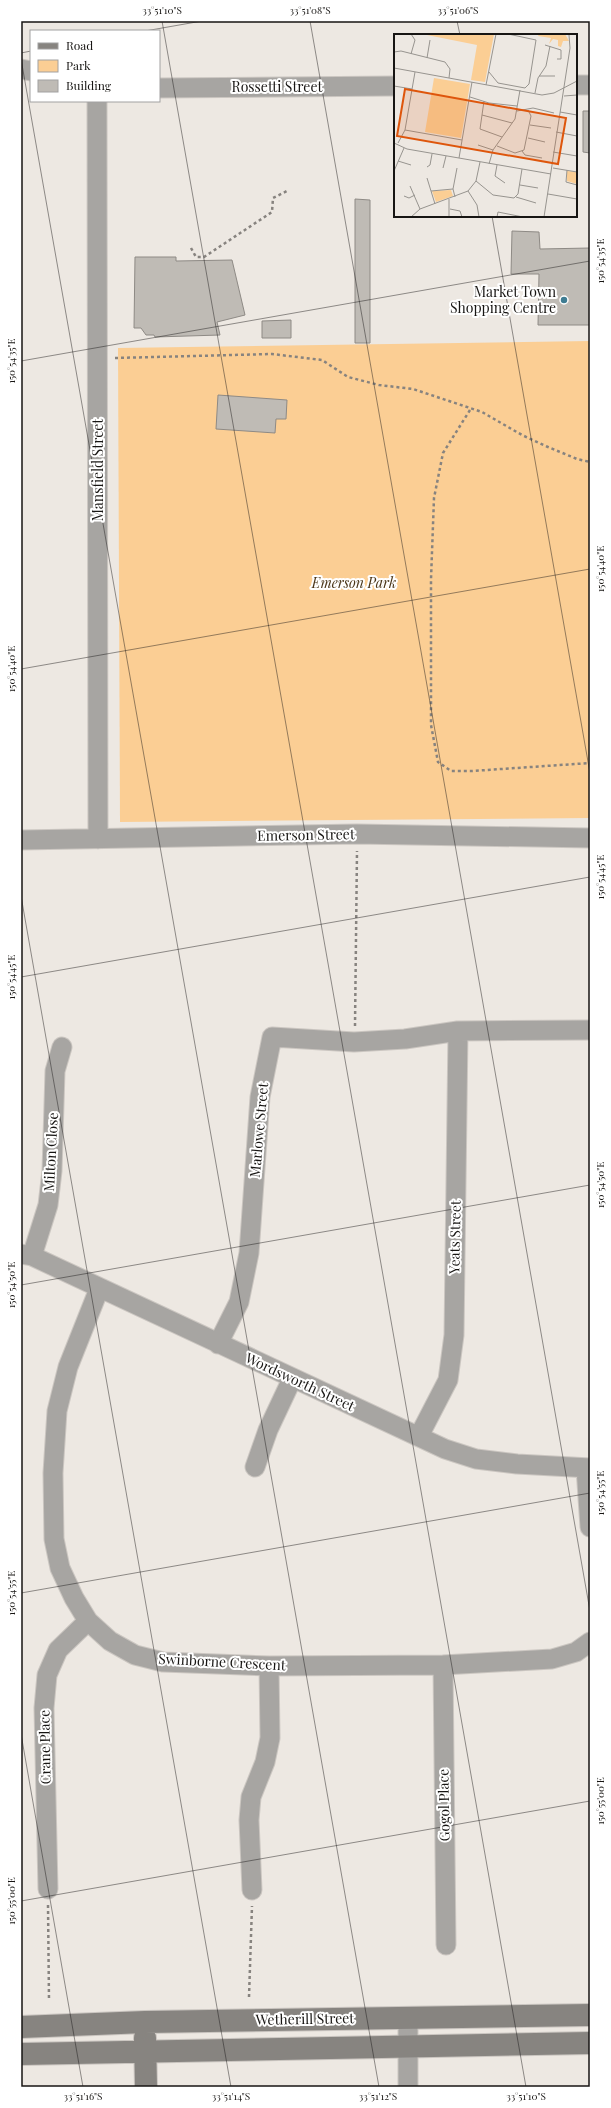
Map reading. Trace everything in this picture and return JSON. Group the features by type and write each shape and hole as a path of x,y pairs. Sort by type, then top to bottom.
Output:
{"main road":[{"name":"Wetherill Street","path":"21,2027 145,2022 590,2014"},
{"path":"145,2022 146,2087"},
{"name":"Wetherill Street","path":"21,2054 590,2043"}],"street":[{"path":"577,85 590,85"},
{"name":"Rossetti Street","path":"160,88 394,86"},
{"name":"Mansfield Street","path":"97,102 98,839"},
{"name":"Emerson Street","path":"21,840 357,834 590,838"},
{"name":"Marlowe Street","path":"218,1344 239,1302 249,1253 260,1098 272,1037 354,1042 405,1039 458,1031 590,1030"},
{"name":"Yeats Street","path":"419,1436 448,1380 454,1334 458,1031"},
{"name":"Milton Close","path":"26,1255 48,1205 52,1171 55,1071 62,1047"},
{"name":"Wordsworth Street","path":"26,1255 445,1449 476,1459 588,1468"},
{"name":"Swinborne Crescent","path":"99,1289 68,1367 57,1411 53,1473 54,1539 60,1568 88,1621 110,1641 135,1655 163,1662 269,1666 443,1665 552,1659 576,1652 590,1642"},
{"path":"255,1467 268,1430 292,1379"},
{"path":"588,1468 590,1527"},
{"name":"Crane Place","path":"48,1889 44,1708 47,1675 58,1650 88,1621"},
{"name":"Gogol Place","path":"443,1665 446,1944"},
{"path":"252,1890 249,1820 251,1797 265,1762 270,1738 269,1666"},
{"path":"408,2018 408,2087"}],"path":[{"path":"191,248 196,257 204,257 272,212 273,198 289,190"},
{"path":"98,358 272,354 322,360 348,377 379,385 413,389 470,410 482,412 522,435 577,459 590,462"},
{"path":"470,410 443,453 434,498 431,579 431,726 438,762 451,771 472,772 590,763"},
{"path":"354,1042 357,834"},
{"path":"48,1889 49,2001"},
{"path":"249,1997 252,1890"}],"green space":[{"name":"Emerson Park","path":"590,341 590,818 120,822 118,348"}],"building":[{"path":"583,111 590,111 590,153 583,152"},
{"path":"355,199 370,200 370,343 355,343"},
{"name":"Market Town Shopping Centre","path":"512,231 539,232 540,249 590,248 590,325 538,325 539,274 511,274"},
{"path":"135,257 176,257 176,261 232,260 245,315 217,322 220,335 155,337 154,335 146,335 141,328 134,328"},
{"path":"291,320 291,338 262,338 262,321"},
{"path":"218,395 287,400 286,419 276,419 275,433 216,429"}],"place":[{"name":"Market Town Shopping Centre","path":"564,300"}]}
